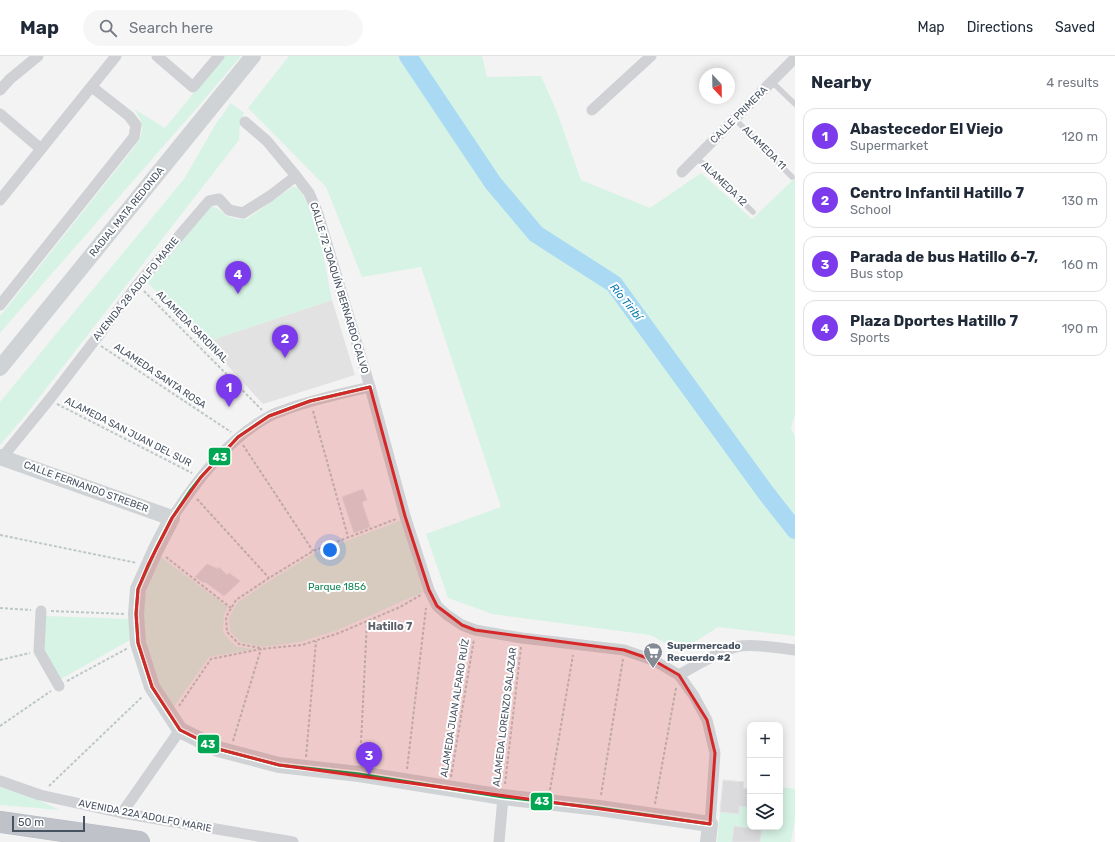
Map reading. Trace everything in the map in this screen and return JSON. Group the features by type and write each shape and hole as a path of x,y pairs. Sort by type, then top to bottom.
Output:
{"highway":[{"path":"2,821 139,842"}],"street":[{"path":"0,90 10,79 38,56"},
{"path":"0,200 116,56"},
{"path":"157,56 193,87 218,56"},
{"name":"RADIAL MATA REDONDA","path":"0,368 253,56"},
{"path":"592,110 651,56"},
{"name":"CALLE PRIMERA","path":"682,172 795,58"},
{"path":"0,306 134,138 136,125 129,116 92,87"},
{"path":"0,114 41,149"},
{"name":"CALLE 72 JOAQUÍN BERNARDO CALVO","path":"245,122 267,141 296,176 309,193 318,214 370,387 405,516 429,590 437,606 462,625 475,630 522,638 624,650 652,660 679,675"},
{"name":"AVENIDA 28 ADOLFO MARIE","path":"1,458 49,400 138,284 209,201 219,199 229,210 243,213 270,196 296,176"},
{"path":"370,387 310,401 269,416 238,437 190,491 172,518 148,565 138,589 136,614 138,643 152,687 176,724 218,750 279,765 359,774 503,797 548,801 710,824"},
{"name":"CALLE FERNANDO STREBER","path":"1,458 172,518"},
{"path":"42,611 39,651 59,686"},
{"path":"708,842 715,752 707,720 694,696 679,675 725,651 739,646 758,646 795,650"},
{"path":"122,813 176,724"},
{"name":"AVENIDA 22A ADOLFO MARIE","path":"0,781 40,795 122,813 293,842"},
{"path":"499,842 503,797"}],"lane":[{"path":"772,82 795,104"},
{"name":"ALAMEDA 11","path":"735,119 792,177"},
{"name":"ALAMEDA 12","path":"696,157 753,212"}],"path":[{"name":"ALAMEDA SARDINAL","path":"138,284 269,416"},
{"name":"ALAMEDA SANTA ROSA","path":"94,341 238,437"},
{"name":"ALAMEDA SAN JUAN DEL SUR","path":"49,400 201,478"},
{"path":"310,401 348,537"},
{"path":"238,437 313,550"},
{"path":"190,491 269,578"},
{"path":"261,649 239,644 227,632 226,617 236,600 313,550 405,516"},
{"path":"0,534 148,565"},
{"path":"156,549 232,608"},
{"path":"176,724 211,659 261,649 302,645 316,641 339,633 400,607 429,590"},
{"path":"405,782 429,590"},
{"path":"0,608 136,614"},
{"path":"359,774 367,621"},
{"name":"ALAMEDA JUAN ALFARO RUÍZ","path":"450,788 475,630"},
{"name":"ALAMEDA LORENZO SALAZAR","path":"503,797 522,638"},
{"path":"305,768 316,641"},
{"path":"548,801 575,645"},
{"path":"230,752 261,649"},
{"path":"599,808 624,650"},
{"path":"0,660 39,651"},
{"path":"652,815 679,675"},
{"path":"40,795 152,687"}],"highlighted area":[{"path":"370,387 405,516 429,590 437,606 462,625 475,630 624,650 653,660 679,675 707,720 715,753 710,824 279,765 218,749 180,730 152,687 138,643 136,614 138,589 148,565 172,518 201,477 238,437 269,416 310,401"}],"shaded area":[{"path":"332,300 355,375 263,404 206,342"}],"green space":[{"path":"224,56 241,56 0,333 0,316 137,143 142,125 134,109 165,128"},
{"path":"289,56 482,56 487,77 541,76 557,112 581,180 650,208 701,173 752,219 795,178 795,414 791,428 795,437 795,636 718,627 681,651 650,635 492,614 448,598 426,534 501,507 421,267 362,277 326,187 248,108"},
{"path":"231,103 244,113 240,123 239,140 24,417 0,445 0,402 184,179 217,122"},
{"path":"292,187 298,187 316,227 324,256 332,300 206,342 147,282 211,206 217,208 227,216 237,219 247,219"},
{"name":"Parque 1856","path":"402,520 423,592 338,630 300,642 262,647 240,642 230,631 229,617 238,602 271,580 315,553"},
{"path":"161,557 228,607 224,614 223,633 237,647 256,649 209,657 173,708 159,687 144,637 142,613 147,589"},
{"path":"46,616 131,619 132,639 61,679 44,649"},
{"path":"0,787 36,799 60,810 0,805"},
{"path":"783,787 795,789 795,819 791,842 760,842 761,830 783,830"},
{"path":"739,806 747,807 747,828 735,826 732,842 717,842 720,812 739,814"}],"building":[{"path":"363,489 367,500 362,502 370,527 354,533 342,497"},
{"path":"207,564 218,569 219,567 227,575 229,573 240,581 224,596 205,582 204,583 195,577"},
{"path":"723,780 744,782 743,788 747,789 747,807 739,806 739,814 720,812"},
{"path":"734,826 747,828 747,830 762,830 760,842 732,842"}],"waterway":[{"name":"Río Tiribí","path":"408,56 493,183 536,234 614,284 766,493 795,530"}],"transit line":[{"name":"43","path":"370,387 310,401 269,416 238,437 201,477 172,518 138,589 136,614 138,643 152,687 180,730 218,749 279,765 359,774 503,797 599,808 710,824"}],"place":[{"name":"Plaza Dportes Hatillo 7","path":"238,294"},
{"name":"Centro Infantil Hatillo 7","path":"285,358"},
{"name":"Abastecedor El Viejo","path":"229,407"},
{"name":"Supermercado Recuerdo #2","path":"653,669"},
{"name":"Parada de bus Hatillo 6-7,","path":"369,775"}],"district":[{"name":"Hatillo 7","path":"390,626"}]}
